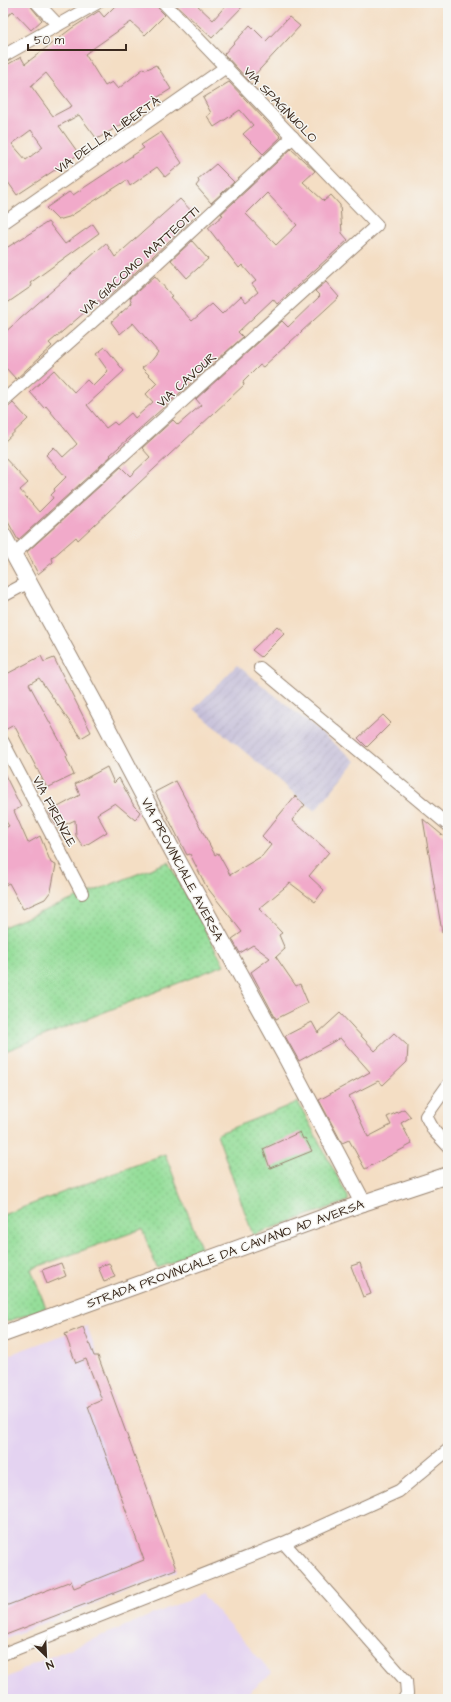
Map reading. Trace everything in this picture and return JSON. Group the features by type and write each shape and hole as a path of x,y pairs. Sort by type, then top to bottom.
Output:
{"street":[{"path":"37,3 58,26"},
{"path":"3,56 98,3"},
{"name":"VIA SPAGNUOLO","path":"164,3 377,225"},
{"name":"VIA DELLA LIBERTÀ","path":"3,223 226,67"},
{"name":"VIA GIACOMO MATTEOTTI","path":"3,402 127,291 293,137"},
{"name":"VIA CAVOUR","path":"14,554 377,225"},
{"name":"VIA PROVINCIALE AVERSA","path":"3,534 171,848 287,1059 363,1203"},
{"path":"3,596 29,582"},
{"path":"260,668 448,825"},
{"name":"VIA FIRENZE","path":"3,742 82,893"},
{"path":"448,1085 426,1116 434,1131 448,1146"},
{"name":"STRADA PROVINCIALE DA CAIVANO AD AVERSA","path":"3,1334 363,1203 448,1175"},
{"path":"3,1654 284,1543 399,1491 448,1450"},
{"path":"284,1543 406,1681 407,1694 404,1699"}],"shaded area":[{"path":"237,665 356,761 315,811 194,709"},
{"path":"87,1326 176,1572 3,1639 3,1357"},
{"path":"202,1594 272,1673 242,1699 3,1699 3,1680 33,1664"}],"green space":[{"path":"168,862 224,965 3,1052 3,927"},
{"path":"298,1102 348,1197 348,1201 253,1235 217,1134"},
{"path":"165,1154 203,1253 157,1268 142,1229 31,1269 46,1308 3,1323 3,1215"}],"building":[{"path":"3,3 30,3 32,8 42,20 31,30 13,11 3,20"},
{"path":"118,3 157,3 158,8 165,15 145,35 131,22 85,54 105,86 112,82 118,89 144,68 145,70 156,65 171,89 134,112 136,115 126,122 97,139 79,115 59,126 79,154 17,195 3,175 3,76 7,73 3,67 21,57 25,64 72,28 99,11 104,17","holes":["46,73 72,106 53,116 31,86","31,130 43,147 26,160 12,144"]},
{"path":"174,3 195,3 213,20 228,3 246,3 212,38"},
{"path":"289,17 300,26 249,81 224,54 250,25 266,41"},
{"path":"229,82 281,137 263,154 243,134 253,125 240,110 214,127 207,116 211,113 203,98"},
{"path":"161,132 182,163 165,177 157,167 130,186 127,180 69,217 58,220 46,208 69,192 73,195 144,148 141,145"},
{"path":"291,149 315,171 303,182 324,201 331,195 340,205 342,233 348,240 277,304 273,299 238,332 243,337 110,455 111,456 18,540 3,513 3,456 28,483 20,490 39,512 53,498 51,495 55,491 54,489 66,477 46,455 54,447 63,457 77,444 46,406 44,408 30,392 54,370 74,392 87,380 93,386 108,371 96,354 105,347 124,371 87,405 106,428 114,422 117,425 131,413 135,418 153,402 146,394 157,383 142,368 153,359 158,352 133,323 120,334 111,322 132,303 130,298 155,276 172,296 170,297 192,321 212,304 222,314 241,296 246,302 258,292 252,284 256,281 242,265 239,268 208,228 223,215 221,214","holes":["267,193 297,225 276,245 246,214"]},
{"path":"216,164 234,182 211,203 196,186 199,182 198,179"},
{"path":"180,199 196,216 123,284 101,303 99,300 49,343 52,346 16,379 5,367 6,365 3,361 3,334 106,243 115,257"},
{"path":"48,222 65,244 93,224 99,233 30,283 32,286 3,306 3,250"},
{"path":"192,241 208,259 187,278 171,260"},
{"path":"326,282 339,297 263,367 260,365 243,382 244,385 78,540 76,537 52,558 53,562 38,574 27,552 121,467 130,476 150,457 142,448 173,420 178,425 201,405 196,399 282,321 288,327 320,296 315,291"},
{"path":"13,403 28,419 3,443 3,412"},
{"path":"277,626 285,633 261,657 252,650"},
{"path":"41,656 44,662 54,658 91,732 81,738 39,678 29,684 68,756 66,757 74,775 47,788 14,725 3,731 3,676"},
{"path":"383,715 391,723 367,747 358,738"},
{"path":"107,767 114,783 119,778 134,806 140,812 135,820 115,803 97,814 107,832 83,847 76,836 75,820 58,828 49,812 80,795 75,784"},
{"path":"3,771 21,807 14,811 28,843 40,836 51,863 56,865 51,891 45,899 23,909 9,883 3,886 3,829 9,826 3,817"},
{"path":"176,781 215,855 218,853 230,875 262,856 271,845 262,836 295,796 305,805 292,820 329,852 309,876 324,890 315,902 290,883 259,909 282,933 279,935 285,949 276,957 296,986 300,984 308,1003 276,1019 251,972 270,958 253,945 240,953 232,939 242,932 206,886 190,854 187,855 155,792"},
{"path":"423,819 448,840 448,931 442,932"},
{"path":"340,1013 375,1051 394,1033 408,1046 407,1062 383,1085 378,1081 349,1096 368,1137 391,1125 387,1117 404,1109 411,1117 401,1123 412,1144 365,1169 349,1140 342,1143 319,1100 370,1072 340,1038 299,1061 285,1036 312,1022 318,1033"},
{"path":"300,1132 303,1139 305,1138 312,1151 270,1168 263,1149"},
{"path":"61,1263 66,1276 47,1284 42,1270"},
{"path":"109,1263 115,1277 104,1281 98,1267"},
{"path":"360,1263 371,1294 363,1297 351,1266"},
{"path":"83,1327 94,1356 98,1356 176,1569 3,1636 3,1607 71,1581 74,1588 144,1560 88,1406 102,1400 86,1359 76,1363 65,1334"}]}
